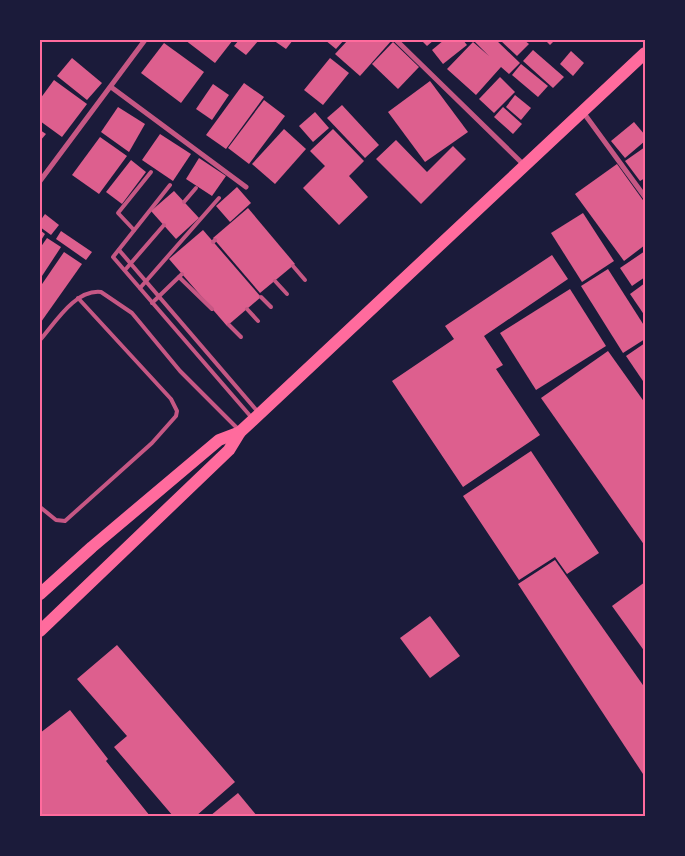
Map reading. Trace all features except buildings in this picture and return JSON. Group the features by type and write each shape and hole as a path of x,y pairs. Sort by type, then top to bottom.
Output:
{"main road":[{"path":"40,631 229,450 240,432 645,53"},
{"path":"40,594 92,546 218,440 240,432"}],"street":[{"path":"40,181 145,40"},
{"path":"396,40 524,165"},
{"path":"111,88 246,187"},
{"path":"583,112 645,197"}],"lane":[{"path":"134,230 118,213 151,172"},
{"path":"170,185 113,257 152,303 256,417"},
{"path":"184,202 196,188"},
{"path":"140,288 219,198"},
{"path":"125,270 164,225"},
{"path":"119,250 256,417"},
{"path":"292,266 305,280"},
{"path":"152,303 180,275 212,309"},
{"path":"275,281 287,294"},
{"path":"40,340 78,298 101,292 132,313 180,371 240,432"},
{"path":"261,297 271,307"},
{"path":"40,507 56,520 64,521 152,443 176,416 177,410 171,398 78,298"},
{"path":"247,309 258,321"},
{"path":"229,325 241,337"}]}
